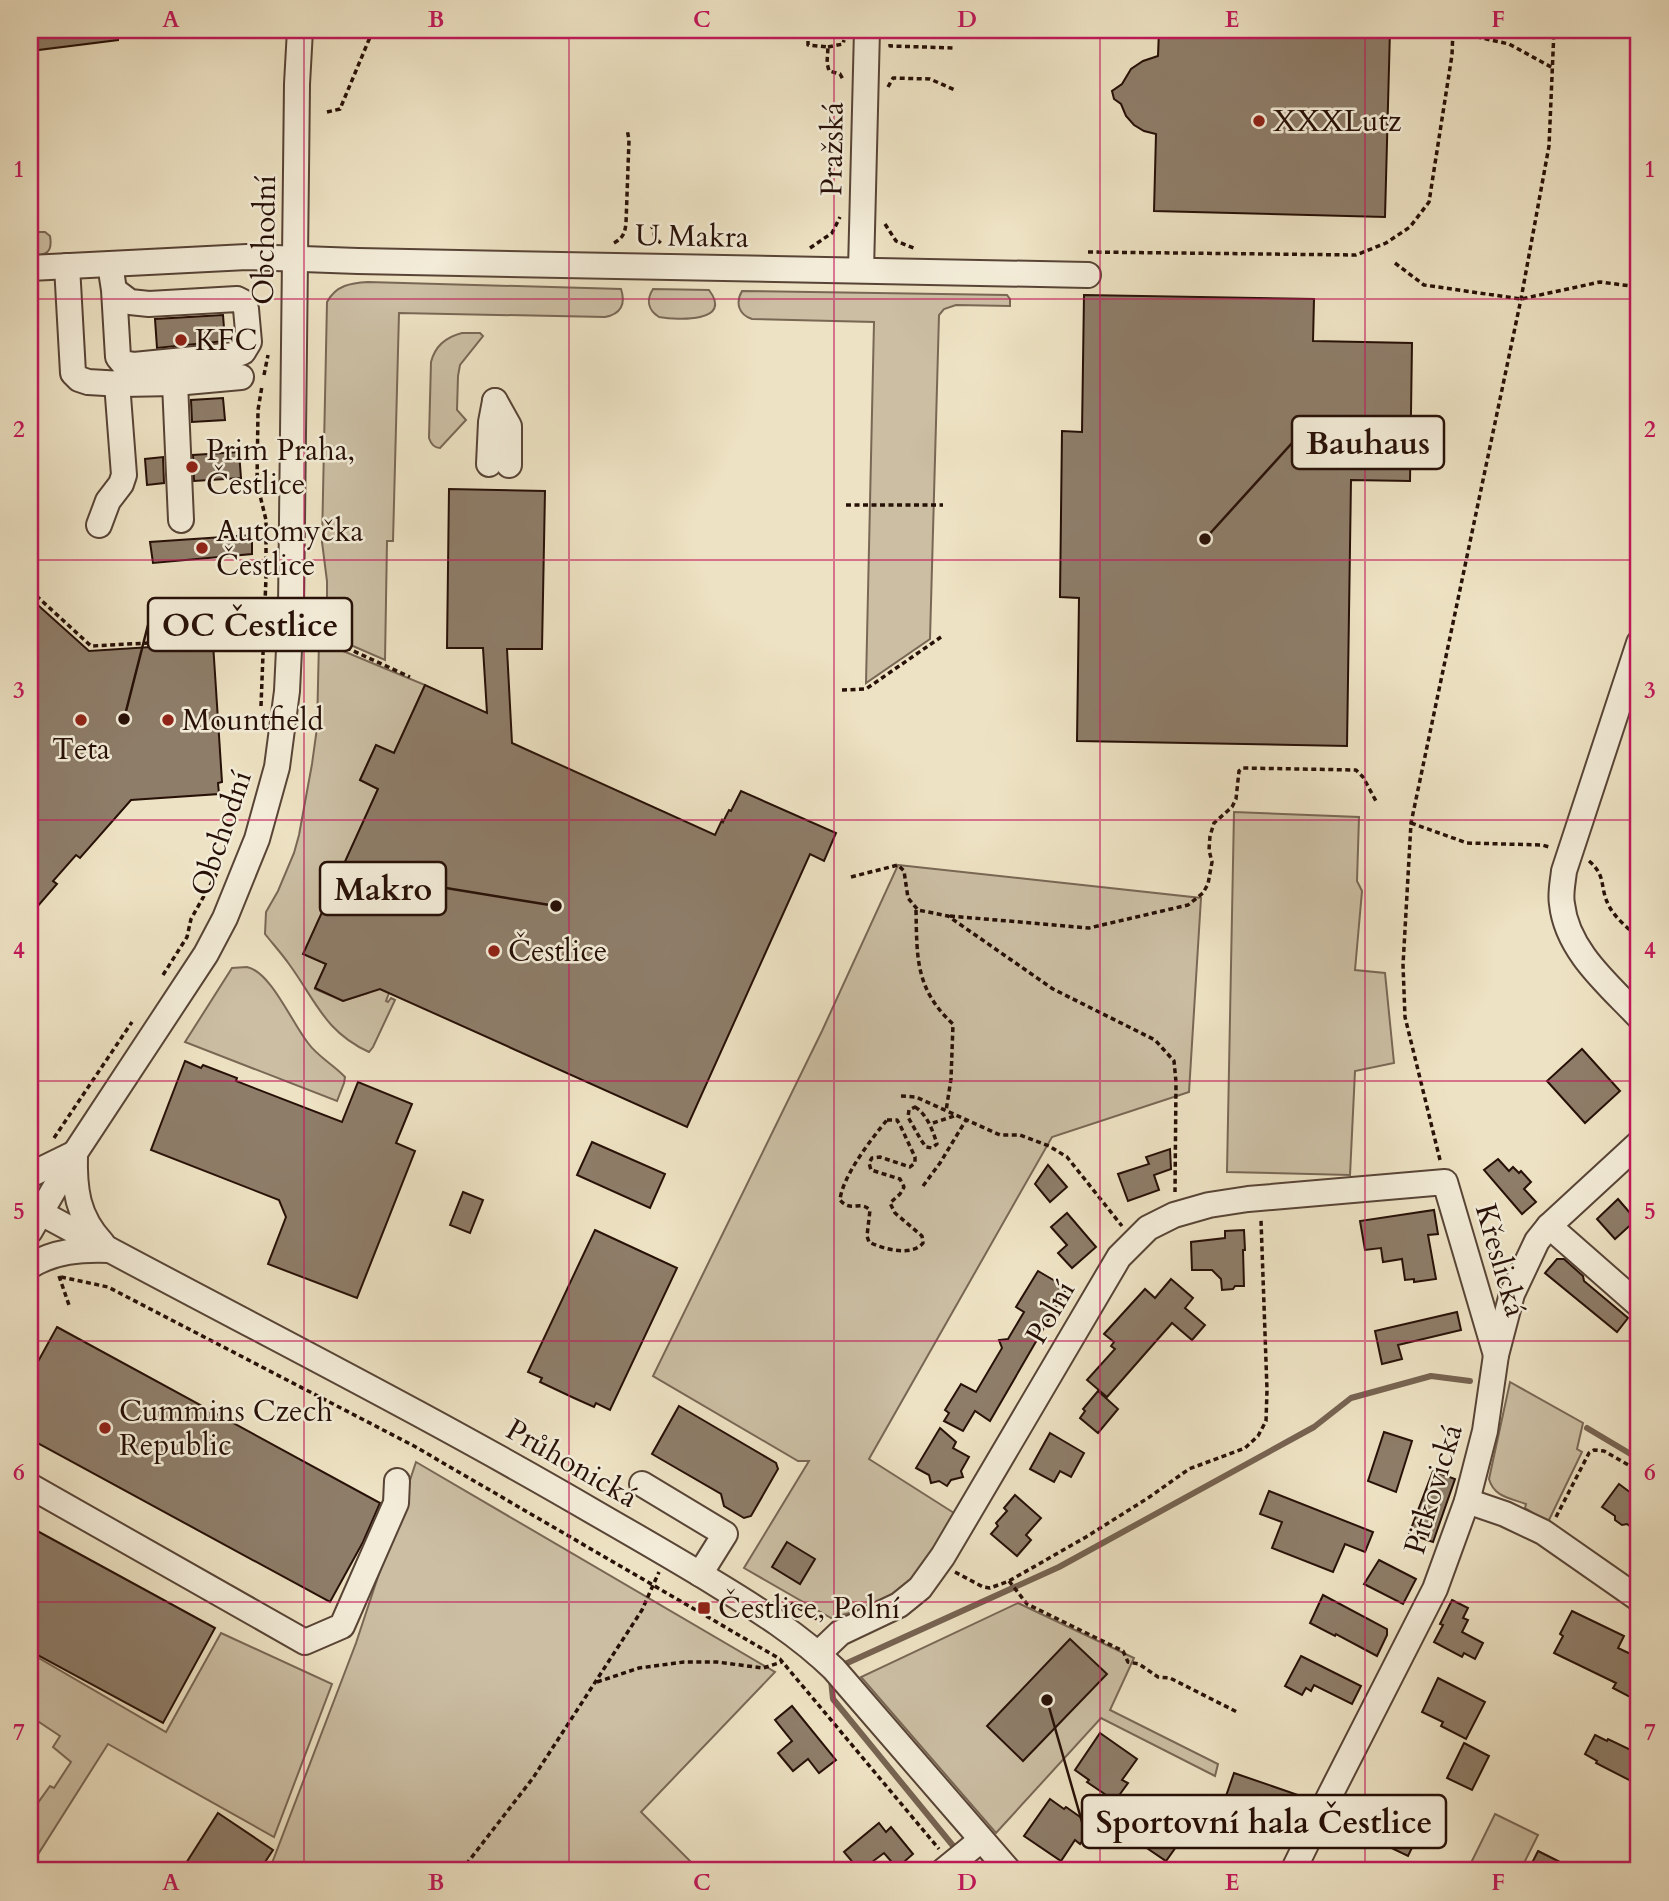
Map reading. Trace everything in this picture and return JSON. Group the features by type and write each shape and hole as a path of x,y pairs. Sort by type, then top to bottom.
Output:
{"street":[{"name":"Obchodní","path":"33,1217 206,954 225,918 257,839 277,767 287,691 291,608 297,83 290,31"},
{"name":"Pražská","path":"856,33 861,271"},
{"name":"U Makra","path":"30,268 247,257 371,262 861,271 1085,263"},
{"path":"110,264 118,357 123,363 134,365 234,355 243,352 249,342 246,309 243,302 237,299 149,304 130,302 114,290"},
{"path":"67,266 73,373 79,379 88,382 175,383 241,377"},
{"path":"99,525 108,501 121,484 124,475 117,383"},
{"path":"175,383 181,520"},
{"path":"495,401 491,422 499,464"},
{"path":"1639,643 1564,871 1561,903 1567,927 1578,948 1639,1017"},
{"name":"Pitkovická","path":"1293,1871 1435,1589 1467,1501 1485,1431 1496,1355 1512,1294 1536,1241 1639,1143"},
{"path":"30,1175 75,1153 77,1193 81,1211 90,1229 109,1250"},
{"name":"Polní","path":"818,1654 840,1633 899,1605 920,1588 938,1564 1119,1256 1148,1228 1174,1215 1209,1205 1259,1198 1446,1182"},
{"name":"Křeslická","path":"1446,1182 1496,1355"},
{"name":"Průhonická","path":"33,1217 109,1250 426,1416 564,1494 772,1618 834,1669 1009,1871"},
{"path":"1549,1226 1639,1304"},
{"path":"39,1277 41,1259 67,1252 109,1250"},
{"path":"30,1486 305,1642 342,1626 396,1503 397,1481"},
{"path":"642,1484 725,1534 699,1574"},
{"path":"1467,1501 1505,1514 1546,1534 1639,1599"},
{"path":"947,1867 981,1840"}],"path":[{"path":"327,112 340,109 373,30"},
{"path":"458,30 458,34 524,35 537,35 538,30"},
{"path":"680,30 808,33 808,45 828,47 843,44 856,33"},
{"path":"1085,263 1356,255 1386,243 1410,227 1429,202 1452,55 1453,30"},
{"path":"1446,1182 1405,1017 1403,965 1411,823 1521,299 1549,146 1554,30"},
{"path":"258,32 290,31"},
{"path":"1468,35 1509,44 1553,68"},
{"path":"891,38 890,46 956,48"},
{"path":"828,47 829,71 840,74 847,86"},
{"path":"886,94 893,78 930,79 955,90"},
{"path":"610,245 620,240 625,233 627,129"},
{"path":"809,249 832,233 842,213"},
{"path":"884,223 896,241 918,249"},
{"path":"650,226 655,238 667,246"},
{"path":"1395,263 1424,285 1521,299 1600,282 1639,287"},
{"path":"260,714 266,520 257,483 258,410 270,344"},
{"path":"846,505 943,505"},
{"path":"30,590 90,646 264,636"},
{"path":"323,637 410,677"},
{"path":"842,690 866,689 941,637"},
{"path":"916,908 948,916 1089,929 1188,905 1203,893 1208,884 1212,862 1210,836 1214,823 1232,807 1236,799 1239,771 1243,768 1356,770 1363,776 1377,803"},
{"path":"1411,823 1467,843 1542,845 1587,860 1599,870 1609,906 1639,938"},
{"path":"851,877 898,865 904,871 908,898 916,908 919,970 923,983 953,1024 951,1079 946,1111"},
{"path":"162,977 187,937 191,919 219,870"},
{"path":"948,916 1053,989 1155,1040 1174,1061 1174,1215"},
{"path":"47,1149 133,1022"},
{"path":"901,1096 916,1097 1000,1135 1030,1137 1067,1157 1135,1241"},
{"path":"915,1108 925,1116 937,1144 932,1148 926,1147 921,1140 908,1117 909,1110 915,1108"},
{"path":"933,1123 956,1115"},
{"path":"887,1120 897,1121 905,1133 915,1157 915,1164 910,1167 880,1157 872,1157 869,1163 871,1170 900,1179 904,1187 890,1203 894,1213 922,1236 923,1243 912,1250 888,1248 869,1242 867,1236 870,1210 860,1206 850,1207 840,1200 840,1192 866,1147 887,1120"},
{"path":"923,1186 966,1120"},
{"path":"938,1564 983,1587 1011,1583 1189,1469 1245,1448 1258,1436 1266,1421 1267,1390 1259,1198"},
{"path":"30,1294 39,1277 59,1277 108,1287 414,1446 780,1659 947,1867"},
{"path":"1546,1534 1589,1453 1594,1450 1604,1451 1639,1472"},
{"path":"1011,1583 1027,1604 1123,1651 1128,1662 1139,1664 1158,1677 1170,1678 1237,1712"},
{"path":"461,1871 533,1778 642,1610 653,1584"},
{"path":"596,1683 639,1668 684,1662 717,1662 763,1668 783,1662"}],"shaded area":[{"path":"30,232 45,232 50,236 47,252 30,257"},
{"path":"368,282 621,289 623,299 618,311 605,317 399,313 393,541 387,541 385,660 330,636 322,542 327,302 339,288"},
{"path":"653,289 709,290 715,301 714,309 700,317 659,317 649,304"},
{"path":"742,291 1007,295 1010,299 1010,306 956,305 944,309 939,315 930,639 866,683 874,322 752,319 744,315 740,308"},
{"path":"462,333 480,333 483,336 460,365 457,410 466,420 438,448 429,438 431,362 442,343"},
{"path":"319,641 425,685 394,753 376,745 360,780 378,789 304,954 326,964 315,989 343,1001 368,993 372,985 389,993 386,1001 391,998 395,1000 369,1052 354,1044 331,1025 265,934 266,912 278,891 299,835 317,728"},
{"path":"1234,812 1359,817 1357,881 1362,891 1355,970 1385,973 1394,1063 1355,1071 1350,1175 1227,1172"},
{"path":"898,865 1201,898 1189,1092 1052,1137 869,1459 954,1513 934,1550 905,1587 871,1607 831,1618 744,1568 809,1461 798,1461 653,1376 822,1031"},
{"path":"247,967 256,971 273,988 312,1048 345,1077 337,1101 185,1042 232,968"},
{"path":"1510,1382 1583,1423 1577,1449 1582,1452 1548,1522 1525,1508 1526,1504 1499,1493 1489,1479"},
{"path":"416,1462 775,1672 641,1812 700,1871 269,1871 356,1643"},
{"path":"1018,1603 1134,1658 1110,1710 1218,1764 1215,1776 1101,1718 996,1833 861,1677"},
{"path":"221,1633 332,1684 274,1837 108,1744 30,1867 30,1806 33,1801 37,1804 50,1786 54,1788 71,1762 53,1747 60,1736 30,1716 30,1653 166,1732"},
{"path":"1495,1814 1538,1835 1520,1871 1467,1871"}],"building":[{"path":"30,30 118,30 118,40 30,51"},
{"name":"XXXLutz","path":"1159,30 1390,30 1385,217 1154,211 1156,134 1134,125 1121,104 1114,99 1112,91 1122,84 1131,69 1158,56"},
{"path":"1084,295 1314,299 1313,341 1412,343 1410,481 1351,480 1347,746 1077,741 1079,598 1060,597 1062,431 1082,432"},
{"path":"223,315 225,341 157,348 155,319"},
{"path":"223,398 225,420 192,422 191,400"},
{"path":"239,452 241,478 194,481 193,455"},
{"path":"163,457 164,483 147,485 145,459"},
{"path":"449,489 545,491 542,649 507,649 512,743 715,835 741,791 836,833 824,861 810,854 687,1127 380,989 343,1001 315,988 326,964 303,954 378,789 360,780 376,745 394,753 425,685 487,713 483,648 447,648"},
{"name":"Automyčka Čestlice","path":"252,535 252,554 153,563 150,542"},
{"path":"30,598 89,651 213,643 222,782 218,783 219,794 131,800 80,858 76,855 53,881 57,884 30,915"},
{"path":"1582,1049 1620,1091 1585,1123 1547,1081"},
{"path":"185,1061 237,1078 236,1081 342,1122 358,1082 412,1104 396,1143 415,1151 357,1298 268,1264 286,1217 279,1200 151,1150"},
{"path":"592,1142 665,1174 650,1208 577,1175"},
{"path":"1170,1149 1171,1169 1154,1175 1159,1190 1128,1201 1118,1174 1149,1164 1146,1157"},
{"path":"1498,1159 1509,1171 1513,1167 1519,1173 1521,1171 1531,1182 1524,1189 1536,1202 1522,1214 1484,1170"},
{"path":"1048,1165 1067,1187 1050,1202 1035,1184"},
{"path":"463,1192 483,1200 470,1233 450,1225"},
{"path":"1618,1199 1636,1220 1615,1239 1597,1219"},
{"path":"1434,1210 1438,1234 1428,1235 1436,1279 1414,1282 1414,1279 1405,1280 1402,1259 1383,1262 1381,1248 1365,1250 1360,1221"},
{"path":"1067,1213 1096,1247 1072,1268 1058,1253 1067,1245 1051,1227"},
{"path":"595,1230 677,1268 610,1410 596,1403 594,1407 574,1398 540,1382 542,1378 528,1372"},
{"path":"1244,1230 1244,1286 1222,1290 1221,1279 1212,1270 1192,1270 1191,1242 1225,1238 1225,1231"},
{"path":"1557,1259 1564,1259 1583,1276 1584,1281 1628,1318 1617,1332 1545,1273"},
{"path":"1038,1271 1067,1288 990,1421 975,1411 963,1431 944,1421 949,1413 945,1410 961,1384 976,1392 1002,1348 999,1340 1008,1339 1024,1312 1016,1307"},
{"path":"1171,1279 1193,1298 1185,1308 1205,1325 1192,1340 1172,1323 1107,1397 1087,1380 1115,1349 1111,1346 1114,1342 1104,1334 1145,1289 1155,1298"},
{"path":"1457,1312 1461,1330 1398,1345 1402,1359 1382,1364 1375,1331"},
{"path":"57,1327 380,1503 363,1542 330,1602 30,1439 30,1376"},
{"path":"1098,1391 1118,1409 1098,1433 1080,1418 1085,1411 1083,1409"},
{"path":"679,1406 776,1463 778,1469 751,1516 744,1518 724,1506 721,1494 652,1454"},
{"path":"940,1428 956,1442 953,1448 969,1457 961,1471 963,1477 951,1480 947,1486 939,1481 931,1483 929,1475 916,1468"},
{"path":"1384,1432 1412,1441 1396,1492 1368,1481"},
{"path":"1050,1433 1084,1453 1071,1477 1060,1471 1054,1482 1030,1469"},
{"path":"1433,1471 1455,1479 1433,1542 1409,1534"},
{"path":"1619,1484 1639,1499 1639,1533 1627,1524 1622,1525 1602,1507"},
{"path":"1269,1491 1373,1532 1365,1552 1345,1544 1333,1572 1272,1548 1282,1522 1260,1514"},
{"path":"1015,1495 1041,1518 1026,1535 1031,1540 1017,1556 991,1534 998,1526 996,1523 1007,1511 1004,1508"},
{"path":"30,1527 215,1628 163,1723 30,1651"},
{"path":"787,1542 815,1559 800,1584 772,1567"},
{"path":"1379,1560 1416,1579 1403,1604 1364,1584"},
{"path":"1323,1595 1387,1629 1377,1656 1310,1623"},
{"path":"1452,1600 1468,1608 1463,1618 1468,1620 1462,1632 1483,1643 1475,1659 1464,1653 1462,1657 1434,1642"},
{"path":"1572,1611 1624,1636 1618,1648 1639,1658 1639,1680 1630,1697 1613,1688 1616,1683 1554,1653"},
{"path":"1070,1639 1107,1674 1023,1761 987,1726"},
{"path":"1301,1656 1361,1686 1352,1704 1314,1685 1311,1691 1306,1688 1302,1695 1285,1686"},
{"path":"1438,1678 1485,1702 1466,1739 1441,1726 1443,1722 1422,1712"},
{"path":"792,1706 836,1760 819,1773 808,1759 793,1771 778,1753 792,1741 775,1720"},
{"path":"1100,1733 1137,1759 1122,1780 1128,1783 1115,1801 1087,1782 1089,1780 1075,1770"},
{"path":"1595,1735 1639,1754 1639,1775 1635,1783 1596,1763 1597,1761 1585,1754"},
{"path":"1464,1743 1489,1756 1472,1790 1447,1778"},
{"path":"1234,1773 1301,1796 1288,1830 1241,1814 1239,1822 1219,1816"},
{"path":"1380,1796 1426,1819 1408,1856 1383,1844 1385,1839 1364,1829"},
{"path":"1050,1799 1093,1826 1080,1844 1075,1840 1061,1861 1024,1836"},
{"path":"1153,1806 1188,1830 1166,1861 1132,1838"},
{"path":"218,1813 273,1850 259,1871 181,1871"},
{"path":"879,1823 886,1832 891,1827 913,1854 897,1868 884,1853 860,1871 844,1852"},
{"path":"1538,1851 1578,1871 1528,1871"}],"waterway":[{"path":"845,1664 1059,1567 1314,1427 1351,1398 1431,1376 1470,1381"},
{"path":"1587,1428 1639,1459"},
{"path":"831,1680 833,1699 954,1847"}],"place":[{"name":"XXXLutz","path":"1259,121"},
{"name":"KFC","path":"181,340"},
{"name":"Prim Praha, Čestlice","path":"192,467"},
{"name":"Bauhaus","path":"1205,539"},
{"name":"Automyčka Čestlice","path":"202,548"},
{"name":"OC Čestlice","path":"124,719"},
{"name":"Teta","path":"81,720"},
{"name":"Mountfield","path":"168,720"},
{"name":"Makro","path":"556,906"},
{"name":"Čestlice","path":"494,951"},
{"name":"Cummins Czech Republic","path":"105,1428"},
{"name":"Čestlice, Polní","path":"704,1608"},
{"name":"Sportovní hala Čestlice","path":"1047,1700"}]}
